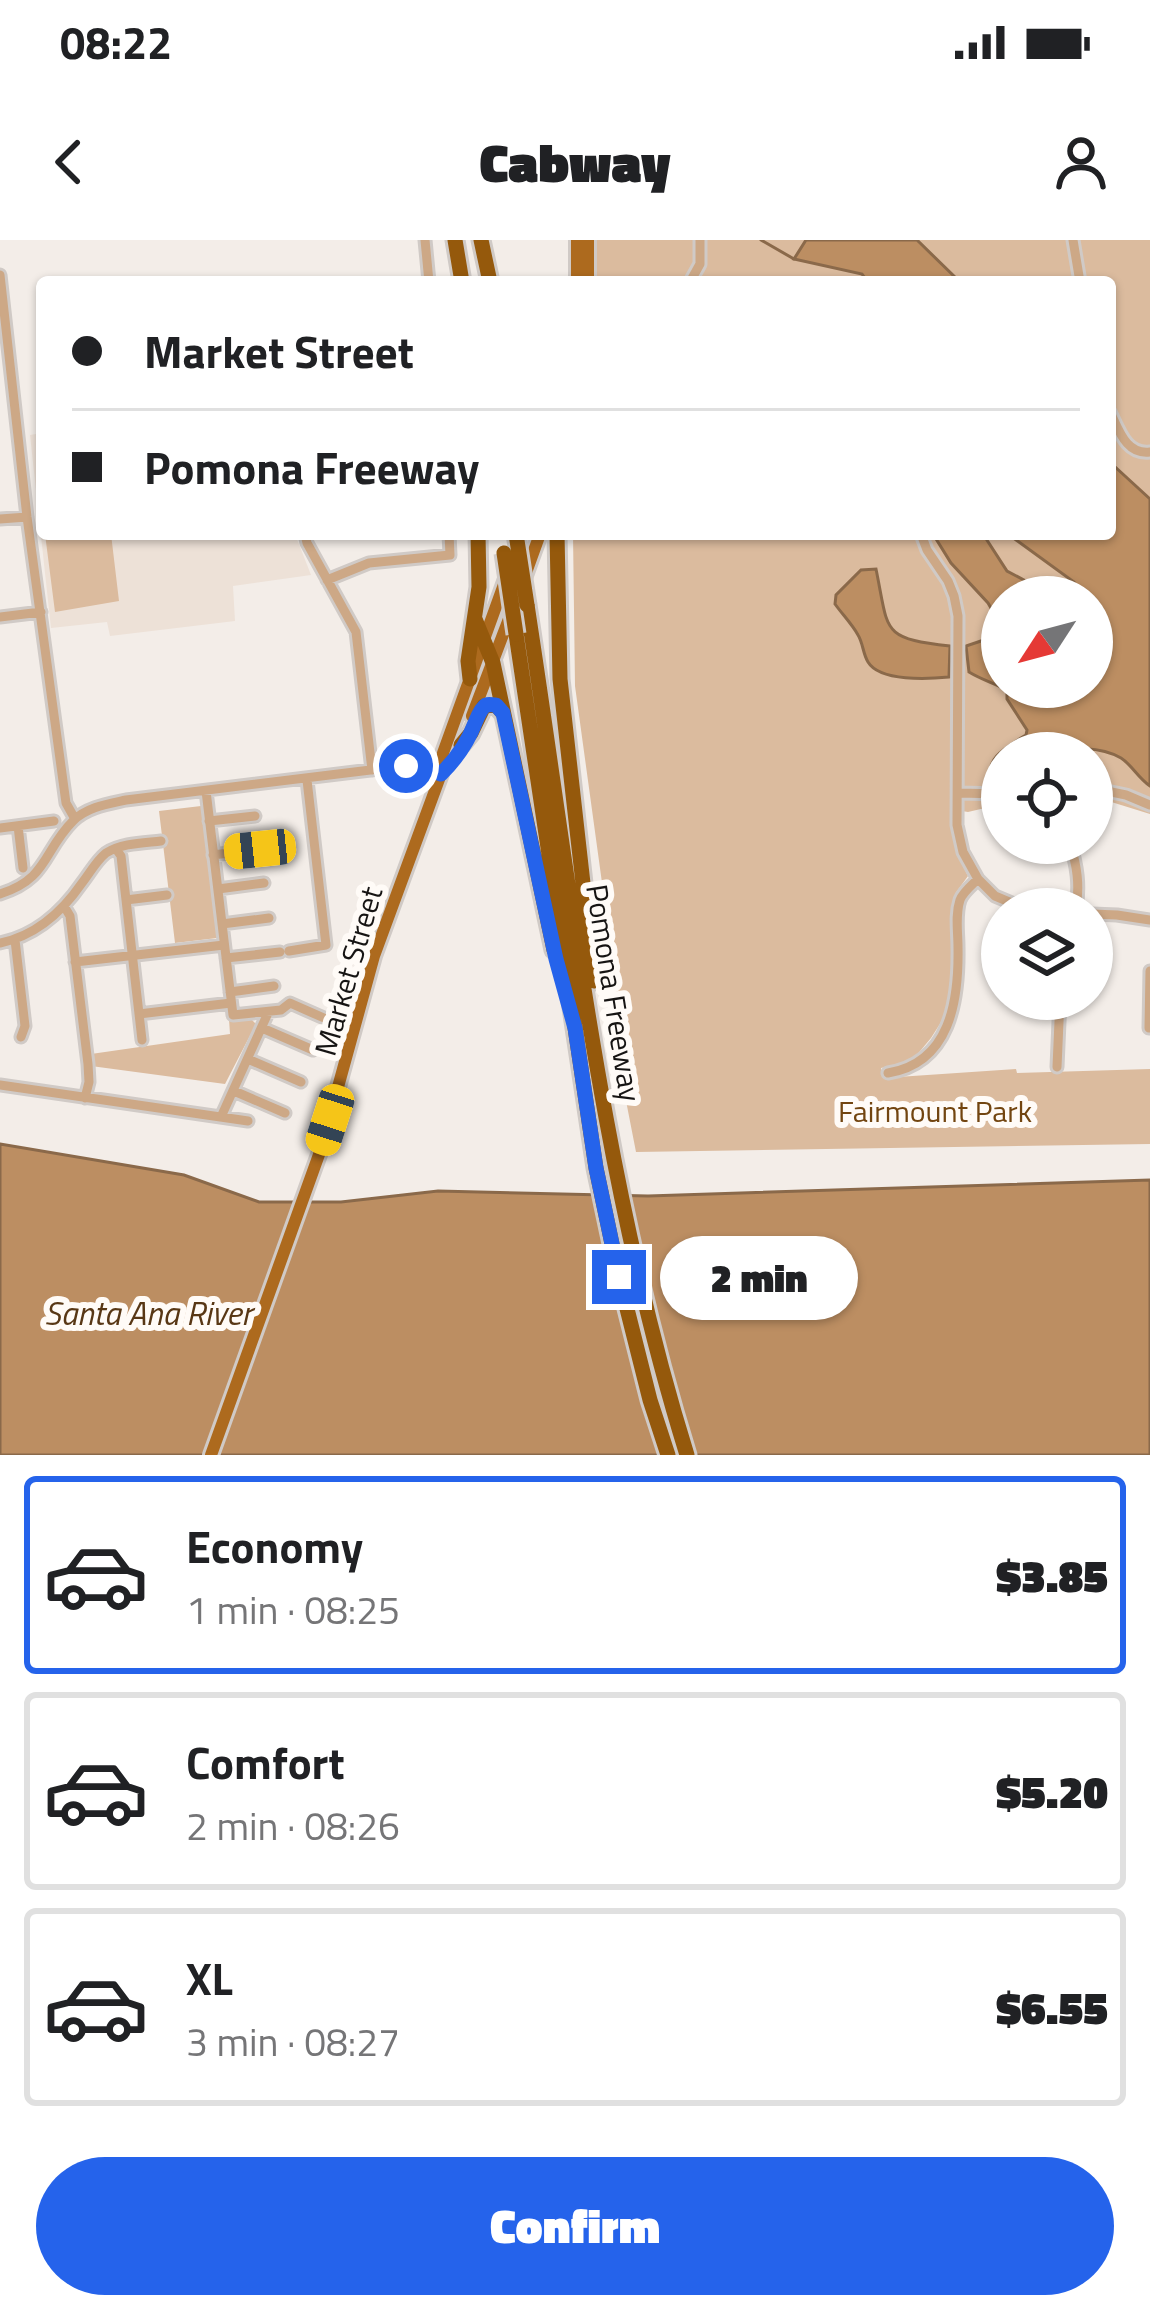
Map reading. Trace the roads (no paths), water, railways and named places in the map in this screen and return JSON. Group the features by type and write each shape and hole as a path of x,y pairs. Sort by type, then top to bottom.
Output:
{"highway":[{"path":"452,240 457,276"},
{"path":"476,240 478,276"},
{"path":"476,240 488,276"},
{"path":"470,679 478,540"},
{"name":"Pomona Freeway","path":"502,540 584,1030"},
{"name":"Pomona Freeway","path":"520,540 619,1277 668,1455"},
{"path":"557,540 560,679 596,1002 584,1030"},
{"path":"475,619 493,663 556,959 584,1030"},
{"path":"460,745 484,706 496,705 503,713"},
{"name":"Pomona Freeway","path":"605,1168 687,1455"}],"main road":[{"path":"577,240 577,276"},
{"path":"588,240 588,276"},
{"name":"Market Street","path":"211,1455 330,1120 374,956 441,774 442,753 517,540"},
{"name":"Market Street","path":"441,774 456,758 538,540"}],"street":[{"path":"425,240 428,276"},
{"path":"693,276 700,264 700,240"},
{"path":"1073,240 1079,276"},
{"path":"0,275 66,803 75,819"},
{"path":"0,400 14,399"},
{"path":"1116,423 1131,449 1150,452"},
{"path":"0,519 27,517"},
{"path":"308,540 356,632 372,770"},
{"path":"327,580 369,563 450,555 449,540"},
{"path":"923,540 948,581 958,616 957,825 963,852 987,888"},
{"path":"0,617 41,612"},
{"path":"0,894 34,876 75,819 98,806 372,770 415,766 441,774"},
{"path":"226,958 326,945 307,780"},
{"path":"206,791 233,1016 281,1010 290,1003 324,1018"},
{"path":"1113,792 1150,805"},
{"path":"958,793 981,794"},
{"path":"209,820 255,816"},
{"path":"0,827 54,821"},
{"path":"18,826 23,868"},
{"path":"0,943 42,925 64,906 102,856 161,841"},
{"path":"116,849 121,856 142,1040"},
{"path":"213,854 260,849"},
{"path":"888,1073 911,1070 949,1025 956,1000 957,915 961,896 978,879"},
{"path":"218,889 264,883"},
{"path":"126,900 167,895"},
{"path":"64,906 70,916 88,1064 85,1097"},
{"path":"1113,914 1150,920"},
{"path":"222,924 269,918"},
{"path":"15,940 25,1026 21,1037"},
{"path":"75,962 224,945"},
{"path":"1149,1028 1150,971"},
{"path":"139,1014 274,986"},
{"path":"221,1117 268,1012"},
{"path":"1057,1067 1059,1020"},
{"path":"262,1028 313,1050"},
{"path":"248,1059 301,1082"},
{"path":"0,1085 248,1121"},
{"path":"234,1091 285,1113"}],"water":[{"path":"806,240 917,240 954,276 864,276 794,259"},
{"path":"1116,468 1150,499 1150,786 1113,755 1113,732 1027,730 1013,708 1113,708 1113,576 1066,576 1016,540 1116,540"},
{"path":"937,540 987,540 1007,571 1016,576 981,576 981,595"},
{"path":"876,569 892,628 911,639 950,646 949,677 894,676 868,662 858,635 835,604 836,595 861,570"},
{"path":"981,641 981,678 969,672 966,646"},
{"name":"Santa Ana River","path":"0,1144 184,1175 259,1202 341,1202 438,1191 648,1196 1150,1180 1150,1455 0,1455"}],"waterway":[{"path":"761,240 794,259"}],"park label":[{"name":"Fairmount Park","path":"935,1111"}]}
